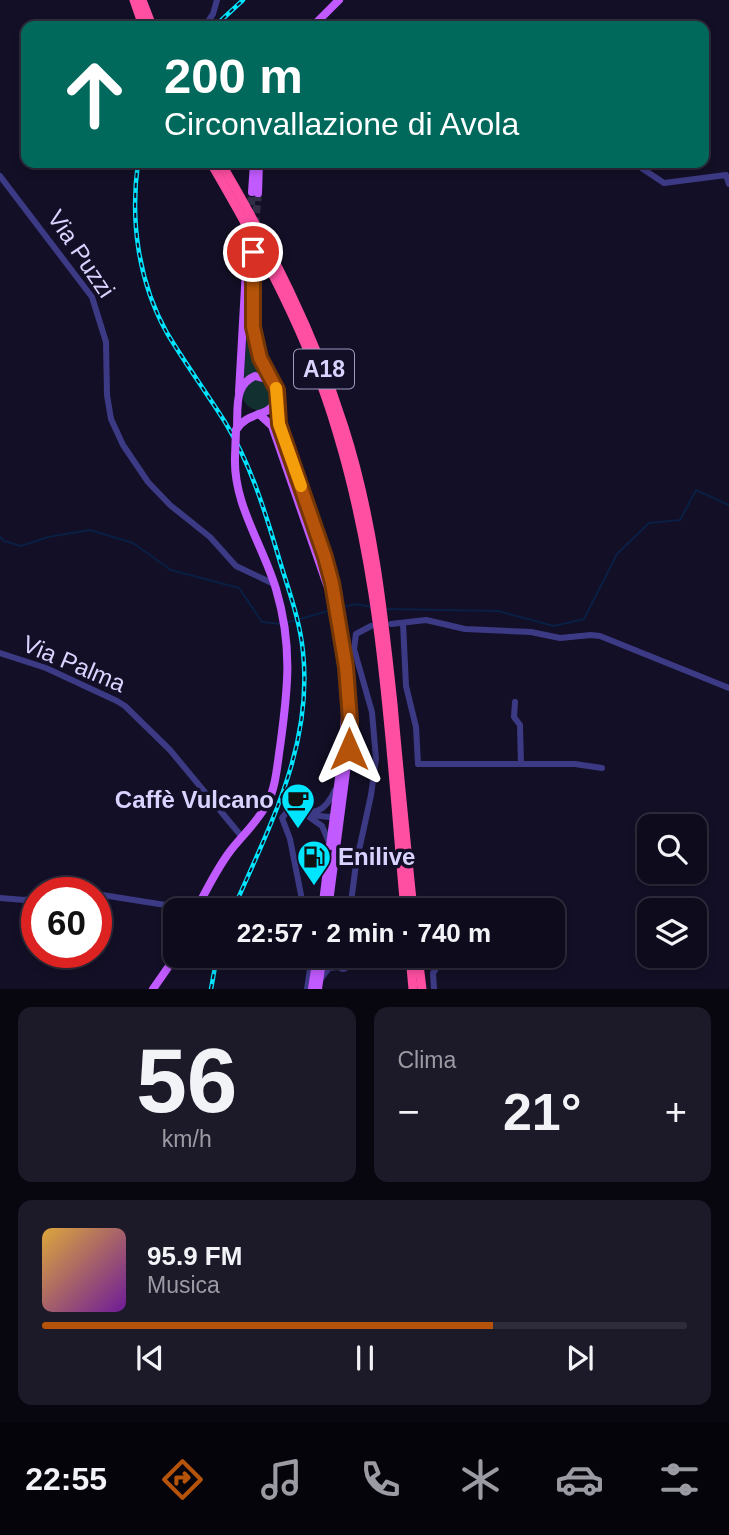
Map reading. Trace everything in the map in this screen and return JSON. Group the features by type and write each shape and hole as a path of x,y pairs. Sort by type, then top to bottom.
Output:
{"highway":[{"path":"134,0 142,21"},
{"path":"142,0 150,21"},
{"name":"A18","path":"214,168 257,243 310,355 337,431 377,592"},
{"name":"A18","path":"224,168 270,249 314,342 363,495 380,613 412,898"},
{"name":"A18","path":"380,613 404,898"},
{"path":"411,968 413,989"},
{"path":"419,968 422,989"}],"main road":[{"path":"319,21 339,0"},
{"path":"254,168 255,192 259,168"},
{"path":"202,898 214,876 267,805 275,779 287,695 289,662 284,618 274,584 236,487 236,430 250,252 253,327 260,358 277,390 279,424 325,557 346,667 347,703 329,898"},
{"path":"272,382 255,376 246,380 239,395 245,409 258,414 272,426 335,601"},
{"path":"236,430 244,420 272,408 277,399"},
{"path":"324,898 330,846 349,749 350,720 347,703"},
{"path":"153,989 168,968"},
{"path":"309,989 316,968"}],"street":[{"path":"208,21 217,0"},
{"path":"642,168 664,183 726,174 729,184"},
{"name":"Via Puzzi","path":"0,176 92,297 106,342 107,395 111,419 123,445 148,482 170,505 210,537 236,566 274,584"},
{"path":"391,624 426,620 465,629 531,632 560,638 600,636 729,688"},
{"path":"403,623 406,686 416,727 418,764 575,764 601,768"},
{"path":"352,898 376,759 372,712 354,649 356,634 371,626"},
{"name":"Via Palma","path":"0,653 46,668 125,706 170,750 242,837"},
{"path":"515,702 514,717 520,725 521,764"},
{"path":"308,814 327,804 338,784"},
{"path":"302,898 290,839 282,818 287,812 337,816"},
{"path":"308,814 322,826 330,846"},
{"path":"112,897 163,905"},
{"path":"0,898 21,900"},
{"path":"318,985 326,971 332,968"},
{"path":"433,989 433,973 436,968"}],"green space":[{"path":"249,328 263,373 244,378 247,330"},
{"path":"258,380 269,384 273,395 269,406 258,410 247,406 243,395 247,384"}],"waterway":[{"path":"385,609 498,611 554,626 584,619 617,554 649,523 680,520 696,490 729,505"},
{"path":"0,537 4,541 21,546 48,537 90,530 133,543 171,570 239,588 262,622 281,624"},
{"path":"340,608 355,604 372,607"},
{"path":"286,623 335,609"}],"tunnel":[{"path":"250,217 252,192"},
{"path":"255,225 258,193"},
{"path":"247,252 249,230"}],"railway":[{"path":"220,21 243,0"},
{"path":"138,168 136,228 149,293 167,333 225,422 249,470 293,603 303,652 304,687 295,753 274,817 238,898"},
{"path":"211,989 215,968"}],"slow traffic":[{"path":"276,388 279,424 301,486"}],"place":[{"name":"Caffè Vulcano","path":"298,830"},
{"name":"Enilive","path":"314,887"}],"route":[{"path":"253,252 253,327 260,358 277,390 279,424 332,583 346,667 349,749"}]}
